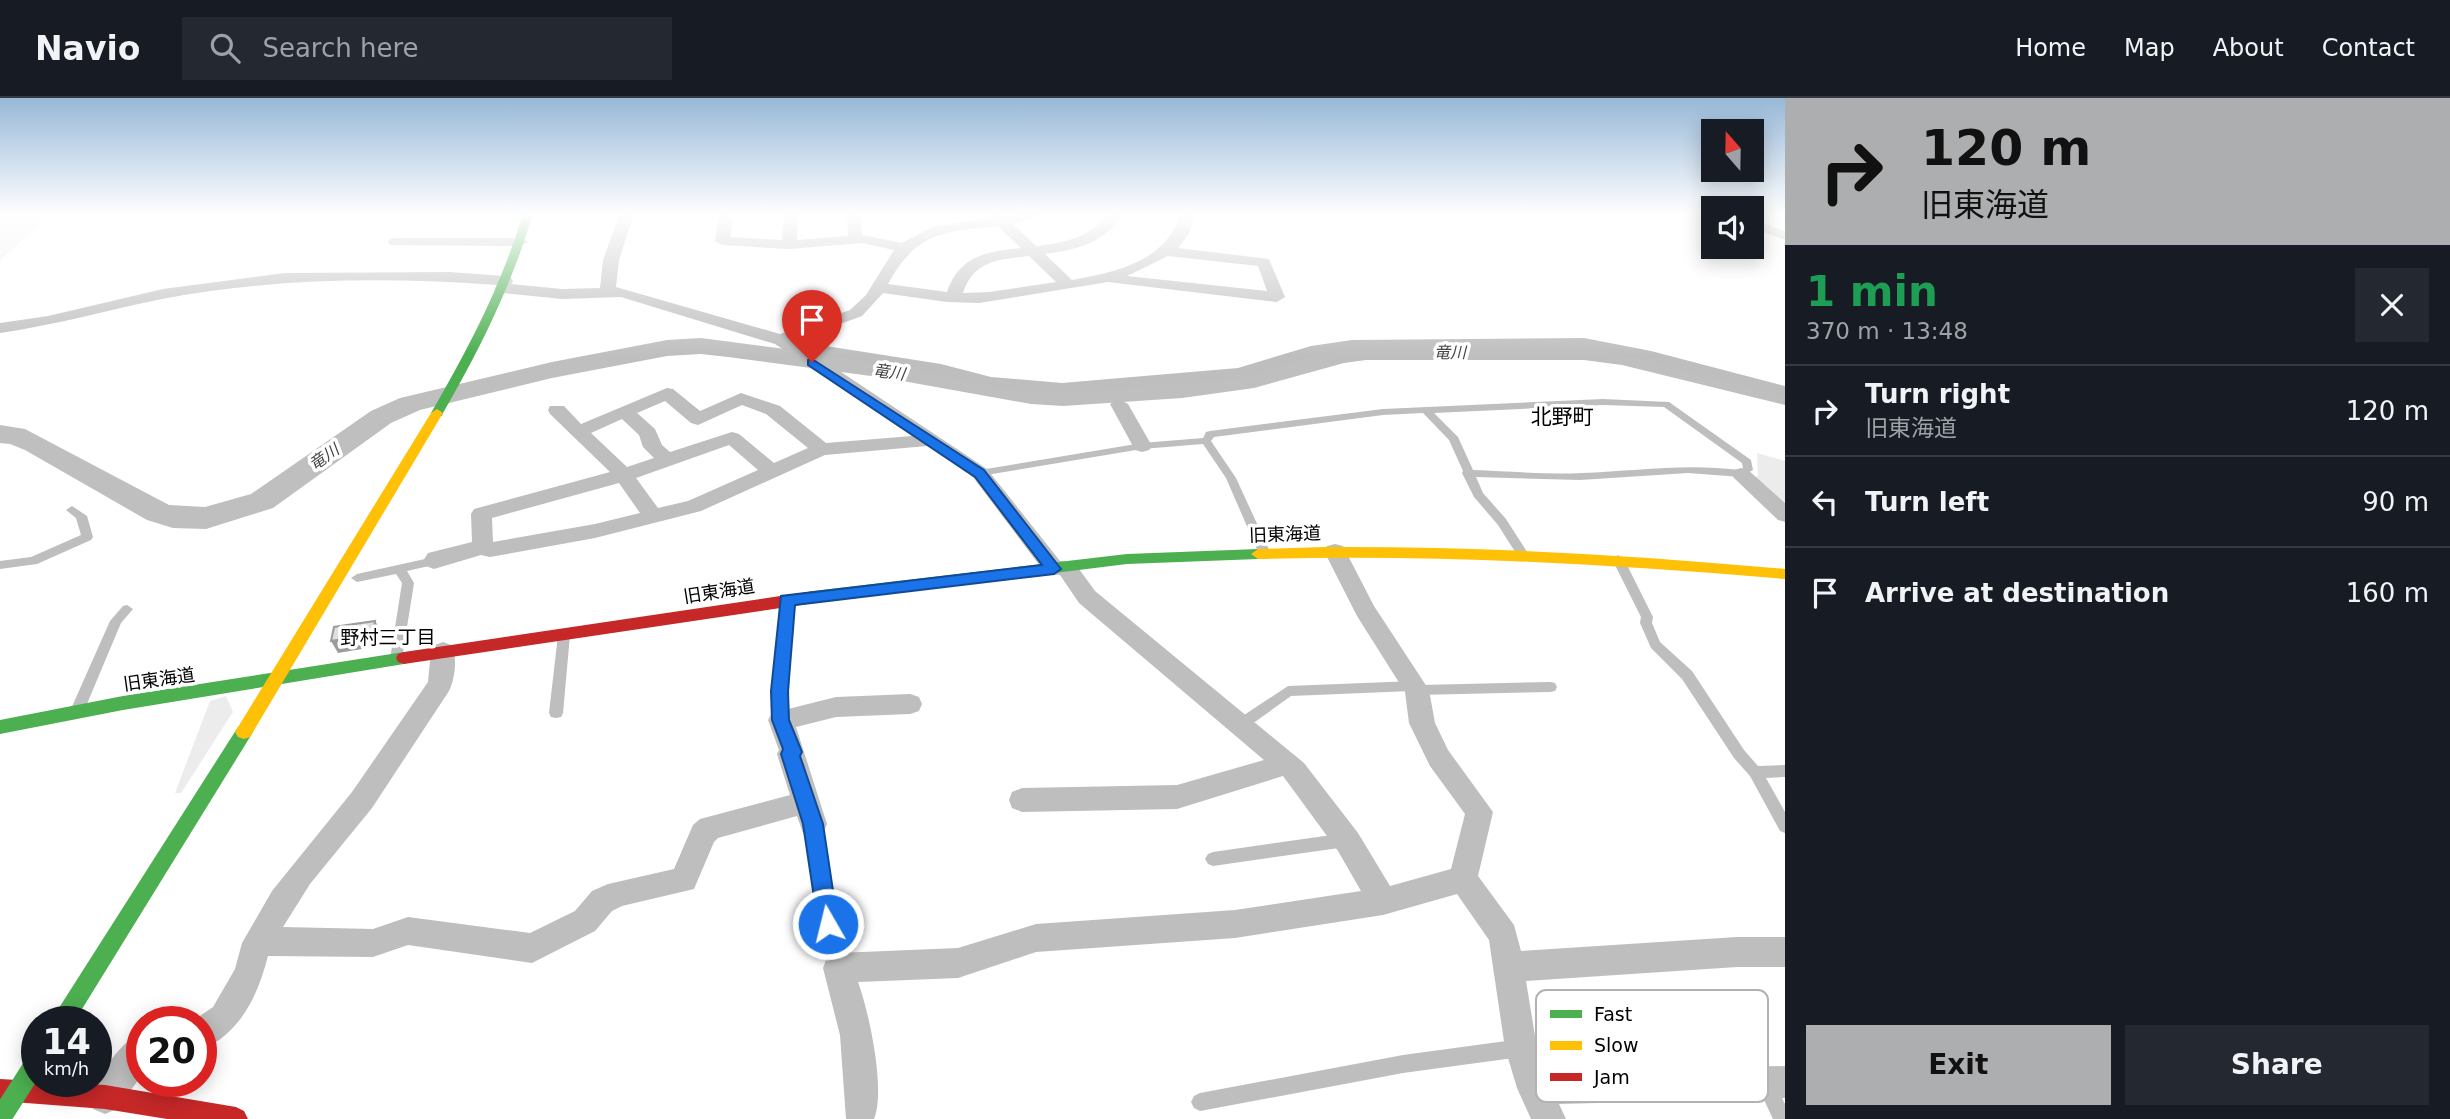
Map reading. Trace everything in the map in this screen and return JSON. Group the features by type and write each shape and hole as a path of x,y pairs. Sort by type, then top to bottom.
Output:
{"street":[{"path":"71,1006 337,582 456,378 513,261"},
{"path":"608,292 611,261"},
{"path":"788,345 866,307 892,261"},
{"path":"954,296 960,278 970,267 985,261"},
{"path":"1043,261 1068,285"},
{"path":"879,288 954,296 1000,296 1108,278 1148,261"},
{"path":"1108,278 1277,298 1264,262 1252,261"},
{"path":"0,328 48,321 163,294 285,278 449,277 504,284 542,293 608,292 640,296 788,345 941,369 991,382 1062,388 1240,373 1311,351 1352,345 1584,343 1651,356 1785,392"},
{"path":"788,345 827,374 979,473 1087,597 1295,771 1346,840 1383,901"},
{"path":"578,432 667,393 718,437 732,438 771,471"},
{"path":"698,419 741,398 773,410 822,449"},
{"path":"1119,404 1142,446"},
{"path":"557,410 624,475 652,516"},
{"path":"624,411 648,433 653,447 667,460"},
{"path":"483,547 481,514 624,475 732,438"},
{"path":"434,561 436,558 483,547 490,550 595,531 694,506 822,449 929,440"},
{"path":"1741,474 1785,515"},
{"path":"1335,551 1365,610 1416,688 1422,723 1439,758 1479,812 1463,879 1503,935 1521,1048 1536,1092"},
{"name":"旧東海道","path":"0,727 443,651 787,600 1127,559 1335,551 1523,555 1618,559 1785,574"},
{"path":"217,1023 224,1018 249,972 253,953 300,875 362,800 440,684 443,651"},
{"path":"260,941 373,943 408,930 532,948 585,920 602,901 618,893 684,880 703,834 710,828 810,813 781,720 836,707 910,704"},
{"path":"1022,800 1177,797 1287,764"},
{"path":"860,1116 862,1106 859,1052 850,1000 838,968 958,962 1036,938 1235,924 1383,901 1463,879"},
{"path":"1508,967 1737,952 1785,952"},
{"path":"112,1088 126,1069"},
{"path":"0,1119 21,1086"},
{"path":"0,1090 21,1091"},
{"path":"105,1097 236,1119"},
{"path":"1541,1102 1549,1119"}],"lane":[{"path":"1206,441 1210,434 1339,416 1602,402 1666,404 1717,443 1747,461 1748,470 1741,474 1723,471 1599,476 1467,473"},
{"path":"1425,410 1454,439 1478,494 1502,522 1523,555"},
{"path":"979,473 1142,446 1206,441"},
{"path":"1206,441 1231,478 1265,554"},
{"path":"0,565 33,561 87,537 81,516 72,510"},
{"path":"1618,559 1647,617 1646,623 1655,645 1687,676 1739,754 1755,772 1785,826"},
{"path":"357,578 434,561"},
{"path":"396,659 408,583 399,569"},
{"path":"781,720 779,691 788,618 787,600"},
{"path":"77,712 116,621 127,609"},
{"path":"556,713 564,635"},
{"path":"1240,725 1287,691 1550,687"},
{"path":"1755,772 1785,771"},
{"path":"810,813 832,950 838,968"},
{"path":"1213,859 1346,840"},
{"path":"1200,1102 1403,1064 1521,1048"},
{"path":"1775,1082 1783,1119"}],"shaded area":[{"path":"1757,453 1785,461 1785,502 1780,502 1754,477 1758,476"},
{"path":"226,696 233,712 181,793 175,793 210,701"}],"building":[{"path":"375,621 373,634 331,641 334,627"}],"waterway":[{"name":"竜川","path":"0,434 15,435 35,444 158,513 173,517 206,518 262,501 381,417 410,404 552,370 667,348 701,346 728,349 886,370 1031,396 1063,398 1182,390 1254,380 1342,355 1366,352 1584,352 1622,357 1785,397"}],"traffic: fast":[{"path":"437,413 490,316 513,261"},
{"path":"814,597 1127,559 1258,554"},
{"path":"0,727 123,703 404,658"},
{"path":"71,1006 244,732"},
{"path":"0,1119 21,1086"}],"traffic: slow":[{"path":"244,732 437,413"},
{"path":"1258,554 1390,552 1521,555 1785,574"}],"traffic: jam":[{"path":"404,658 814,597"},
{"path":"0,1090 105,1097 236,1119"}],"district":[{"name":"北野町","path":"1562,417"},
{"name":"野村三丁目","path":"388,637"}],"route":[{"path":"812,362 979,473 1054,569 787,600 788,618 779,691 781,720 813,824 828,924"}]}
